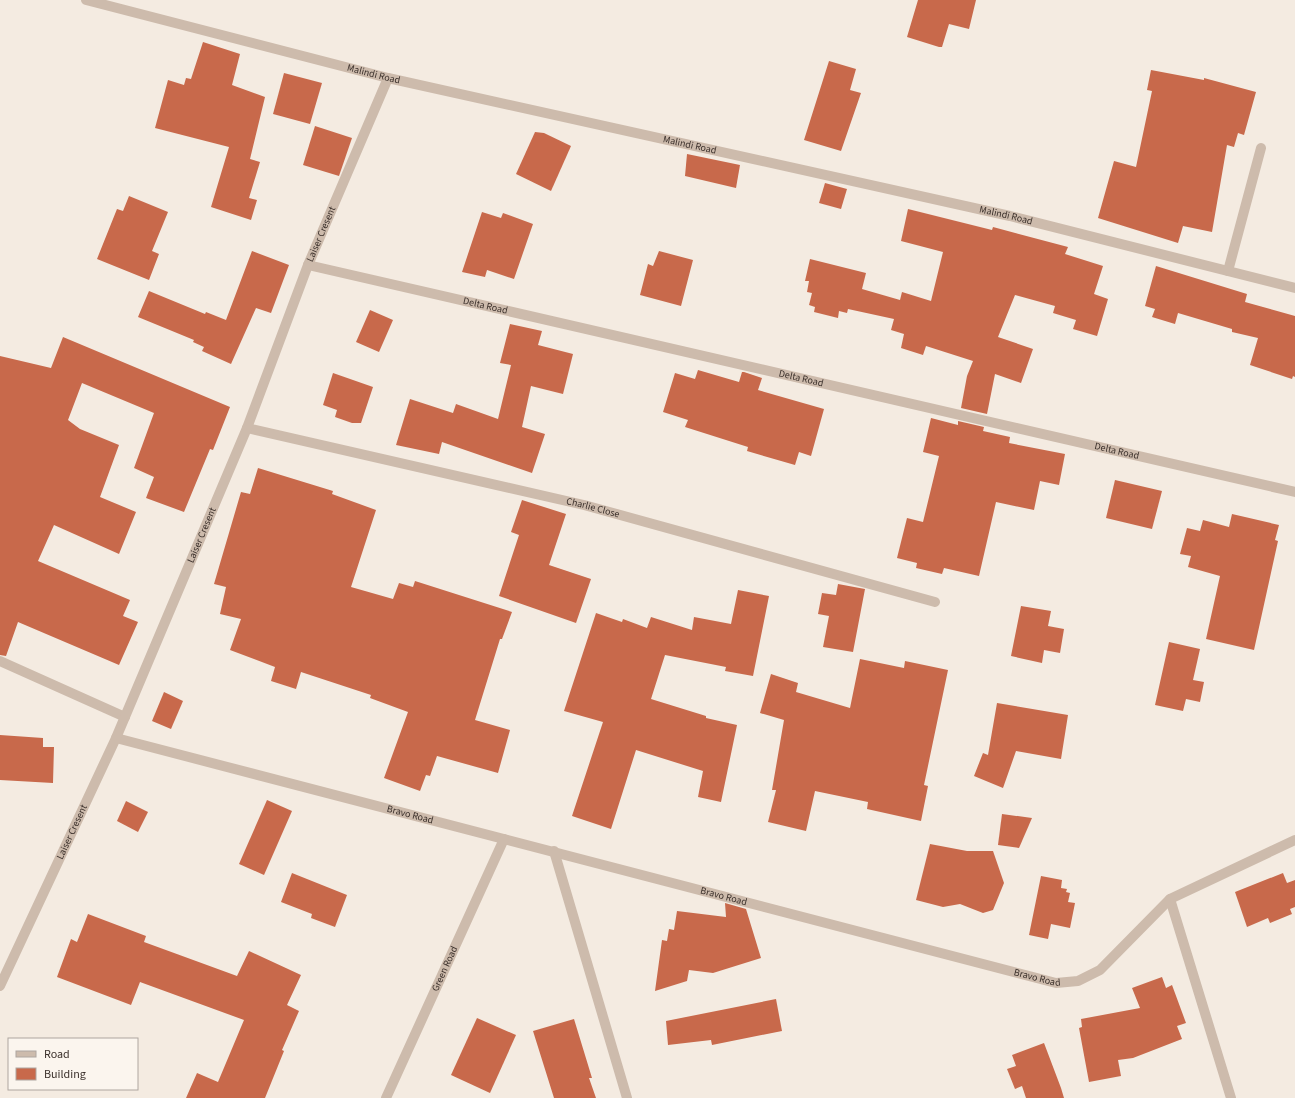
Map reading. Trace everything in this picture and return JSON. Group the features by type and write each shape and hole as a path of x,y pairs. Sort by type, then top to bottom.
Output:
{"street":[{"name":"Malindi Road","path":"86,0 388,78 1010,216 1295,288"},
{"name":"Laiser Cresent","path":"0,986 125,717 247,428 308,265 388,78"},
{"path":"1228,271 1261,148"},
{"name":"Delta Road","path":"308,265 1295,492"},
{"name":"Charlie Close","path":"247,428 584,506 935,602"},
{"path":"0,661 125,717"},
{"name":"Bravo Road","path":"116,738 504,839 554,850 1056,983 1078,981 1100,970 1170,899 1295,840"},
{"name":"Green Road","path":"386,1098 504,839"},
{"path":"554,850 627,1098"},
{"path":"1170,899 1231,1098"}],"building":[{"path":"918,0 976,0 969,29 949,24 942,47 907,37"},
{"path":"203,42 240,54 232,85 265,97 250,159 260,162 249,198 257,200 251,220 211,207 229,147 155,128 168,80 184,85 186,78 191,79"},
{"path":"829,61 856,69 850,90 861,93 841,151 804,140"},
{"path":"1151,70 1204,80 1204,78 1256,92 1244,135 1238,133 1234,147 1227,145 1212,232 1183,226 1178,243 1098,218 1114,161 1136,167 1152,91 1147,90"},
{"path":"284,73 322,83 310,124 273,114"},
{"path":"315,126 352,138 339,176 303,165"},
{"path":"535,132 544,133 571,146 551,191 516,174"},
{"path":"687,154 740,165 736,188 685,176"},
{"path":"825,183 847,189 841,209 819,203"},
{"path":"129,196 168,212 152,251 159,254 149,280 97,259 117,209 123,211"},
{"path":"908,209 992,230 993,227 1068,247 1065,254 1103,266 1094,294 1108,299 1097,336 1073,329 1076,320 1053,313 1055,306 1015,295 998,337 1033,349 1021,383 995,374 987,414 961,408 967,376 973,361 926,346 923,355 901,348 904,334 891,330 894,319 848,309 847,313 839,311 838,318 814,312 815,307 809,305 812,293 807,292 809,281 805,281 810,259 866,273 862,289 900,300 902,292 931,301 943,252 901,241"},
{"path":"482,212 501,218 503,213 533,224 514,279 487,270 485,277 462,272"},
{"path":"252,251 289,265 271,313 256,308 231,364 202,351 204,347 193,342 194,340 138,317 149,291 205,314 206,312 226,320"},
{"path":"659,251 693,260 681,306 640,295 648,264 653,266"},
{"path":"1156,266 1247,294 1245,302 1295,316 1295,377 1293,376 1292,379 1250,365 1258,338 1232,332 1232,329 1178,313 1175,324 1152,317 1155,309 1145,306"},
{"path":"370,310 393,320 379,352 356,342"},
{"path":"510,324 542,331 538,345 573,354 563,394 531,386 522,427 545,434 532,473 442,442 439,454 396,445 410,399 453,413 456,404 498,419 511,365 500,363"},
{"path":"63,337 230,407 213,450 210,449 184,512 146,498 154,477 134,468 154,413 82,383 68,420 80,429 119,445 100,497 136,512 119,554 54,525 38,561 130,600 123,616 138,622 119,665 18,622 6,656 0,655 0,356 51,368"},
{"path":"698,370 739,382 742,372 744,372 762,378 758,390 824,409 811,456 799,452 795,465 747,451 748,447 685,427 688,420 663,412 675,373 695,379"},
{"path":"333,373 373,387 361,423 352,423 335,417 337,410 323,405"},
{"path":"931,418 958,425 958,421 984,427 983,431 1010,437 1009,443 1065,454 1059,485 1040,481 1034,510 996,502 979,576 944,568 942,574 916,568 917,563 897,558 907,518 923,522 939,456 923,452"},
{"path":"258,468 333,491 332,494 376,510 351,587 393,599 399,583 413,587 415,581 512,612 502,639 500,639 475,720 510,730 498,773 437,756 430,776 426,775 420,791 384,778 408,712 370,698 371,695 301,672 296,689 271,681 275,667 230,650 241,619 220,614 226,587 214,584 241,492 250,494"},
{"path":"1115,480 1162,491 1152,529 1106,518"},
{"path":"522,500 566,514 549,565 591,579 576,623 499,596 519,535 511,532"},
{"path":"1232,514 1279,525 1275,540 1278,541 1254,650 1206,639 1220,576 1188,567 1191,556 1180,554 1187,528 1200,531 1203,520 1229,527"},
{"path":"838,584 865,589 853,652 823,647 829,616 818,614 822,593 836,595"},
{"path":"738,590 769,596 753,676 725,671 726,667 665,655 651,699 706,716 706,718 737,725 721,802 698,797 703,771 636,750 611,829 572,816 603,722 564,711 596,613 622,622 623,619 647,628 651,617 692,630 694,617 731,624"},
{"path":"1021,606 1051,611 1048,626 1064,629 1060,653 1044,650 1042,663 1011,656"},
{"path":"1169,642 1200,649 1193,680 1204,682 1200,702 1186,699 1183,711 1155,705"},
{"path":"860,659 904,668 905,661 948,670 924,785 928,786 921,821 867,809 868,802 815,791 806,831 768,822 776,790 772,790 784,720 760,713 771,674 798,683 796,692 850,708"},
{"path":"164,692 183,701 171,729 152,721"},
{"path":"997,703 1068,715 1061,759 1016,751 1003,788 974,776 983,753 988,755"},
{"path":"0,735 43,738 43,747 54,747 53,783 0,780"},
{"path":"267,800 292,811 264,875 239,864"},
{"path":"126,801 148,812 138,832 117,821"},
{"path":"1002,814 1032,818 1019,848 998,845"},
{"path":"930,844 967,851 993,851 1004,883 993,910 983,913 960,904 943,907 916,900"},
{"path":"292,873 347,895 335,927 311,918 312,914 281,902"},
{"path":"1283,873 1287,883 1295,880 1295,907 1290,909 1292,914 1270,923 1268,918 1247,927 1235,892"},
{"path":"1041,876 1062,880 1061,888 1067,889 1066,892 1070,893 1068,902 1075,903 1070,928 1051,924 1048,939 1029,935"},
{"path":"725,903 746,909 761,958 713,973 689,970 687,981 655,991 662,940 667,941 669,929 674,930 677,911 726,917"},
{"path":"88,914 146,936 144,942 237,976 249,951 301,975 287,1005 299,1011 282,1050 284,1051 265,1098 186,1098 197,1073 218,1082 244,1020 140,982 131,1005 57,977 71,939 77,942"},
{"path":"1162,977 1166,988 1172,985 1186,1023 1177,1026 1182,1039 1133,1058 1118,1060 1121,1076 1089,1082 1079,1028 1082,1027 1081,1019 1140,1008 1132,988"},
{"path":"776,999 782,1031 712,1045 711,1040 668,1045 666,1021"},
{"path":"477,1018 516,1035 490,1093 451,1075"},
{"path":"574,1019 592,1078 589,1078 596,1098 554,1098 533,1031"},
{"path":"1044,1043 1064,1098 1026,1098 1022,1086 1015,1089 1007,1069 1016,1066 1012,1055"}]}
